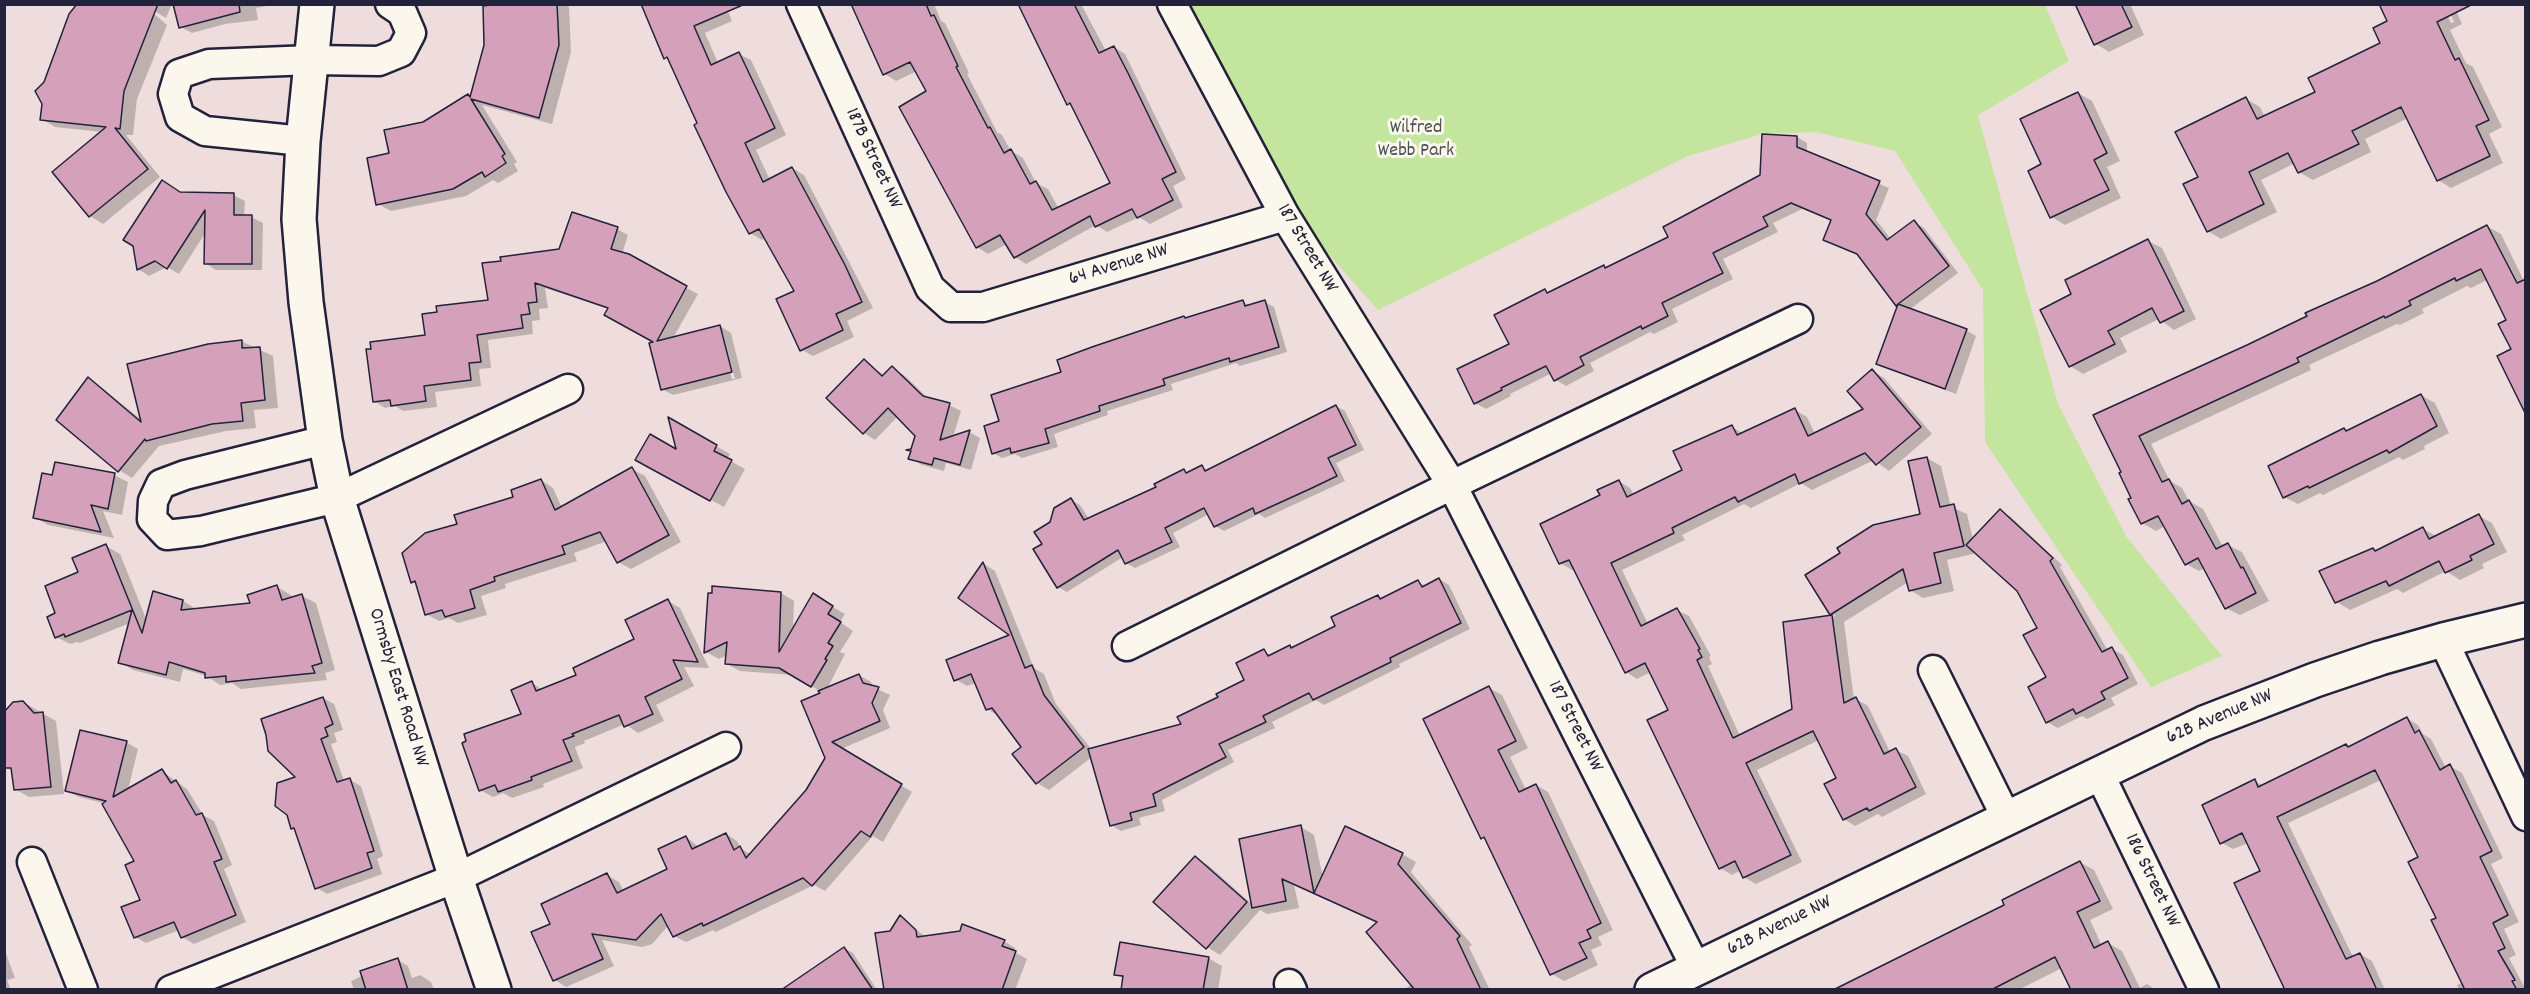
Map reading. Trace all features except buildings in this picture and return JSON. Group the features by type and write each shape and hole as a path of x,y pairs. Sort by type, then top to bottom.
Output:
{"street":[{"name":"Ormsby East Road NW","path":"317,4 303,141 299,219 306,302 325,440 337,498 456,878 494,990"},
{"path":"303,141 205,131 180,117 173,94 179,74 209,63 379,61 401,52 411,33 402,12 390,4"},
{"name":"187B Street NW","path":"801,4 930,288 951,307"},
{"name":"187 Street NW","path":"1172,4 1285,216 1452,485 1696,968"},
{"name":"64 Avenue NW","path":"951,307 983,307 1285,216"},
{"path":"1127,646 1452,485 1798,319"},
{"path":"325,440 185,475 161,484 153,501 152,519 167,535 179,534 201,531 337,498 567,389"},
{"name":"62B Avenue NW","path":"1652,990 2204,723 2315,680 2443,640 2526,620"},
{"path":"2443,640 2526,816"},
{"path":"1933,670 2006,817"},
{"path":"171,990 456,878 726,747"},
{"name":"186 Street NW","path":"2099,773 2204,990"},
{"path":"32,862 83,990"}],"green space":[{"name":"Wilfred Webb Park","path":"1184,5 2045,5 2069,61 1978,115 2058,404 2126,536 2222,656 2151,687 1985,442 1983,290 1895,151 1816,132 1762,134 1688,156 1378,310 1324,249 1259,145"}]}
